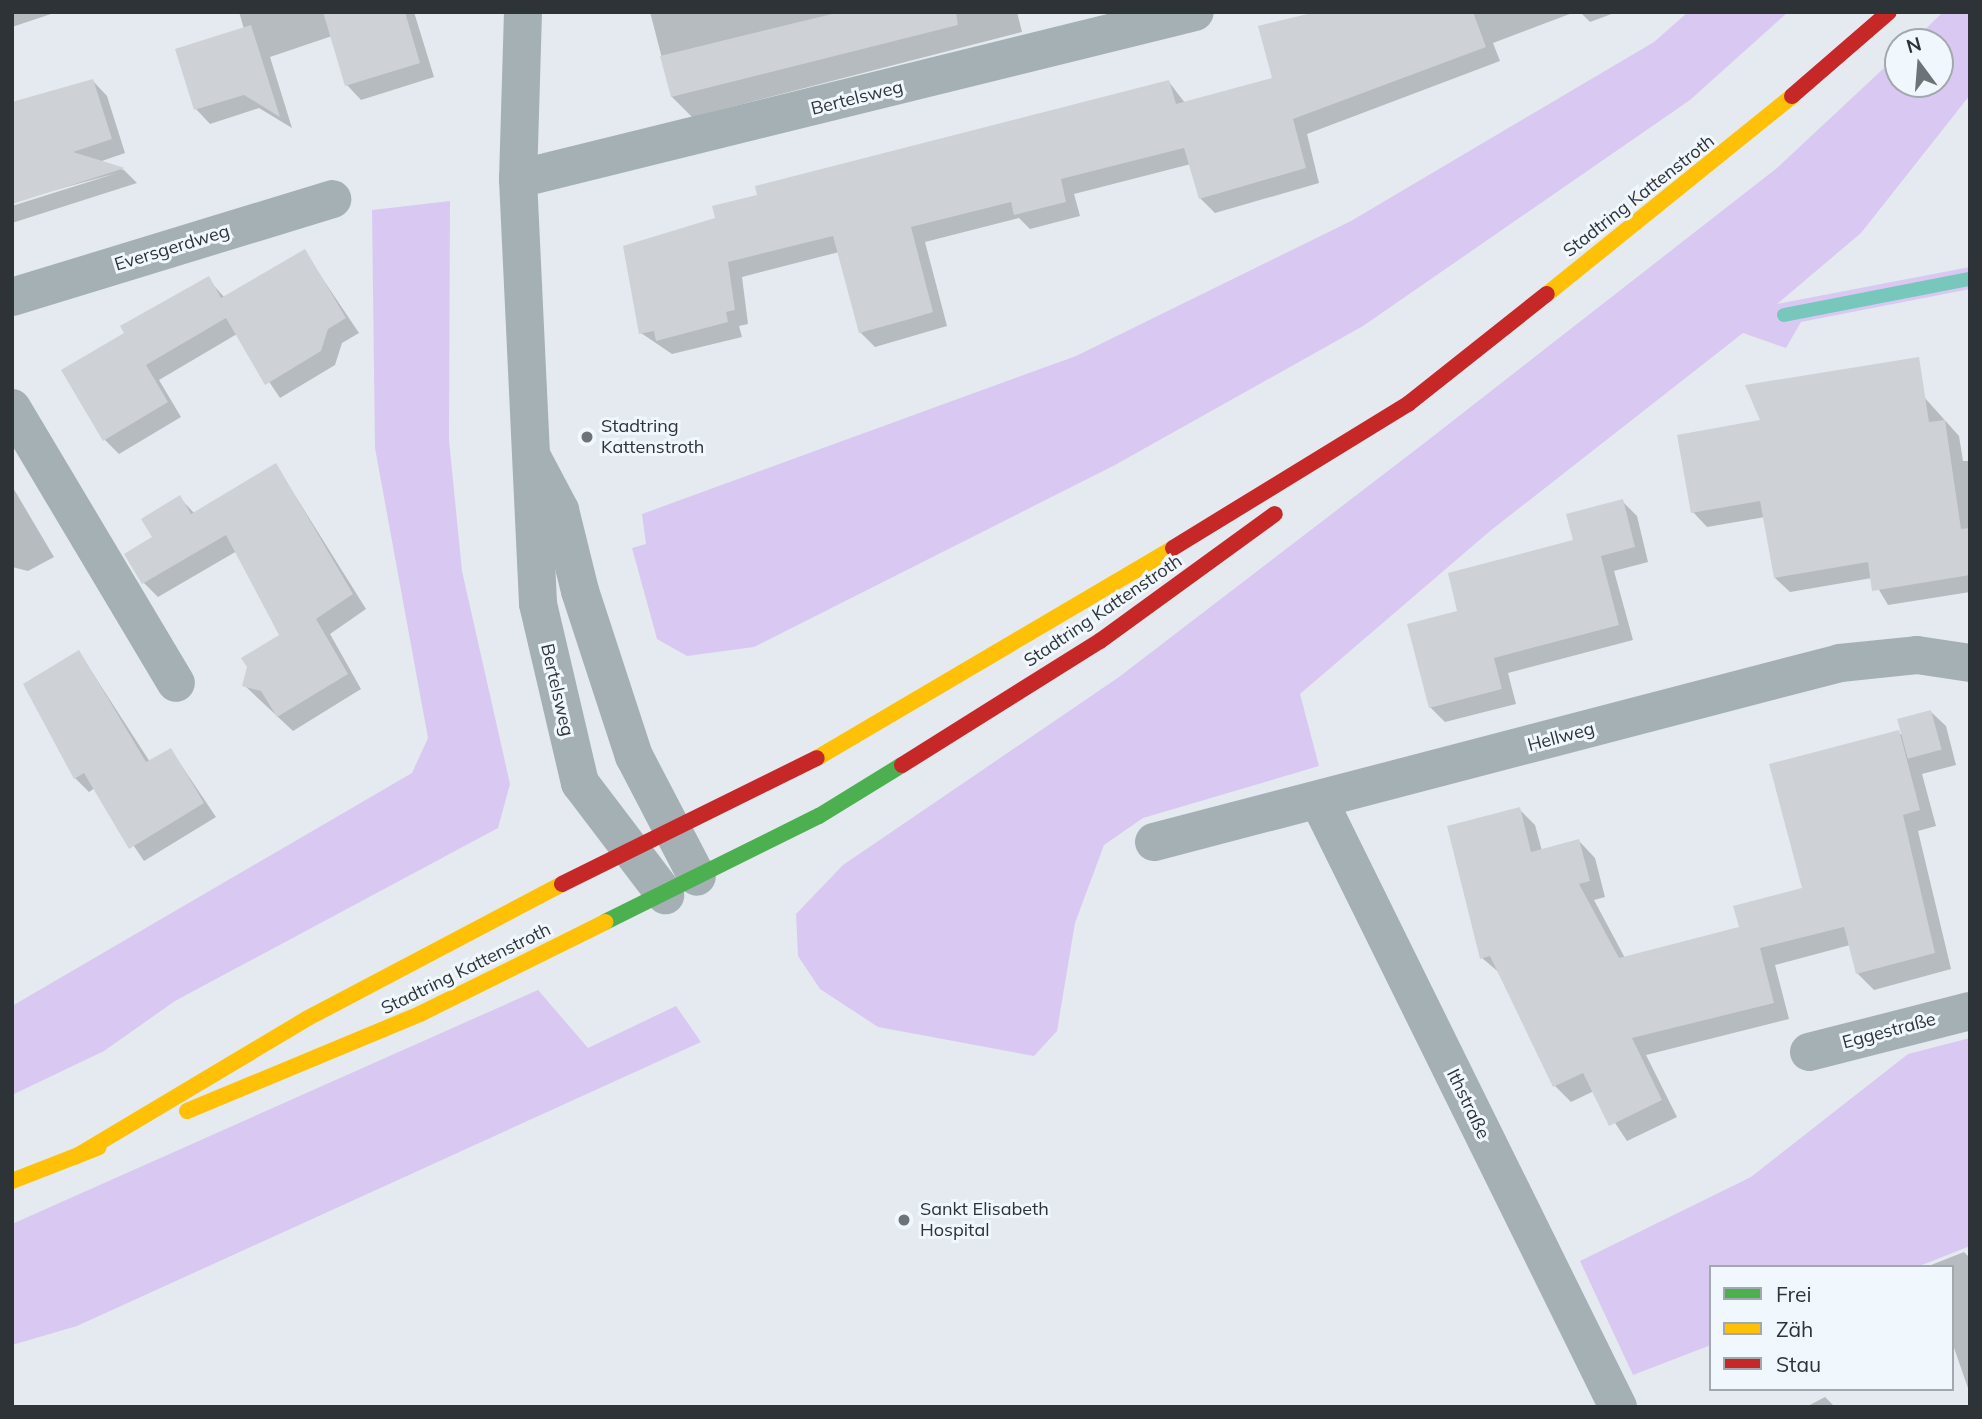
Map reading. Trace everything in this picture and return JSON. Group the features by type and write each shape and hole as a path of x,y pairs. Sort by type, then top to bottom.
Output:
{"main road":[{"name":"Stadtring Kattenstroth","path":"1333,472 1408,404 1743,139 1889,12"},
{"name":"Stadtring Kattenstroth","path":"75,1157 308,1018 632,851 766,787 1028,636 1408,404"},
{"name":"Stadtring Kattenstroth","path":"12,1181 420,1014 820,816 1100,640 1288,504"}],"street":[{"name":"Bertelsweg","path":"523,12 519,179 535,579 555,686 580,783 632,851 681,886"},
{"name":"Bertelsweg","path":"519,179 1195,12"},
{"name":"Eversgerdweg","path":"12,297 332,199"},
{"path":"12,408 176,683"},
{"name":"Bertelsweg","path":"532,457 560,510 579,591 634,756 673,831 681,886"},
{"name":"Hellweg","path":"1154,842 1840,663 1917,655 1970,663"},
{"name":"Ithstraße","path":"1319,801 1618,1407"},
{"name":"Eggestraße","path":"1809,1052 1970,1011"}],"shaded area":[{"path":"1688,12 1788,12 1690,100 1363,326 1115,465 754,647 687,656 657,639 632,548 646,544 642,514 1076,356 1351,221 1654,42"},
{"path":"1943,12 1970,12 1970,95 1861,233 1777,304 1970,267 1970,289 1801,322 1786,348 1743,333 1490,531 1300,694 1319,766 1143,818 1104,845 1075,923 1057,1031 1034,1056 878,1027 820,989 798,956 796,914 843,865 1119,677 1777,168 1884,68 1884,98 1954,98 1954,28 1926,28"},
{"path":"450,201 449,440 462,571 510,784 498,828 175,1001 104,1051 12,1095 12,1006 412,773 428,738 375,448 372,210"},
{"path":"538,990 588,1048 676,1006 701,1042 77,1326 12,1345 12,1224"},
{"path":"1970,1038 1970,1246 1922,1265 1709,1265 1709,1346 1633,1375 1580,1261 1751,1177 1908,1054"}],"building":[{"path":"323,12 405,12 420,63 345,86"},
{"path":"840,12 956,12 958,25 671,97 660,56"},
{"path":"1316,12 1473,12 1486,47 1293,119 1306,168 1199,199 1184,148 1061,179 1066,202 1014,215 1011,202 911,227 933,312 859,333 833,236 728,262 735,310 726,312 728,322 656,341 654,331 639,334 623,246 715,218 712,206 757,195 755,186 1169,80 1176,104 1272,78 1258,26"},
{"path":"251,25 280,117 244,95 194,110 175,49"},
{"path":"93,79 112,139 73,152 125,168 12,204 12,102"},
{"path":"305,249 346,318 328,329 321,351 265,385 226,318 146,365 168,402 103,441 61,370 124,333 120,326 209,276 221,298"},
{"path":"1919,357 1929,422 1945,420 1961,529 1970,528 1970,575 1872,591 1868,562 1774,578 1760,501 1691,513 1677,435 1760,420 1745,385"},
{"path":"276,463 353,594 316,619 348,674 277,717 261,691 242,686 247,667 241,658 279,635 226,535 142,584 124,554 152,537 141,519 180,495 191,514"},
{"path":"1623,499 1635,547 1601,556 1619,625 1494,658 1502,689 1429,708 1407,624 1457,611 1448,573 1573,540 1566,514"},
{"path":"79,650 146,762 171,748 204,803 129,849 84,773 74,779 23,684"},
{"path":"1931,710 1942,750 1908,759 1897,719"},
{"path":"1899,730 1920,810 1903,815 1935,953 1856,974 1844,927 1760,948 1774,1003 1632,1038 1662,1100 1609,1126 1583,1073 1553,1087 1490,956 1480,959 1447,826 1520,807 1531,852 1579,839 1590,881 1579,884 1619,958 1739,927 1733,906 1802,888 1769,764"}],"waterway":[{"path":"1784,315 1970,279"}],"traffic: fast":[{"path":"605,922 819,816 902,765"}],"traffic: slow":[{"path":"1547,294 1792,96"},
{"path":"817,758 1173,548"},
{"path":"75,1157 308,1018 562,884"},
{"path":"187,1111 420,1014 605,922"},
{"path":"12,1181 99,1147"}],"traffic: jam":[{"path":"1792,96 1889,12"},
{"path":"1173,548 1408,404 1547,294"},
{"path":"902,765 1100,641 1275,514"},
{"path":"562,884 817,758"}],"place":[{"name":"Stadtring Kattenstroth","path":"587,437"},
{"name":"Sankt Elisabeth Hospital","path":"904,1220"}]}
